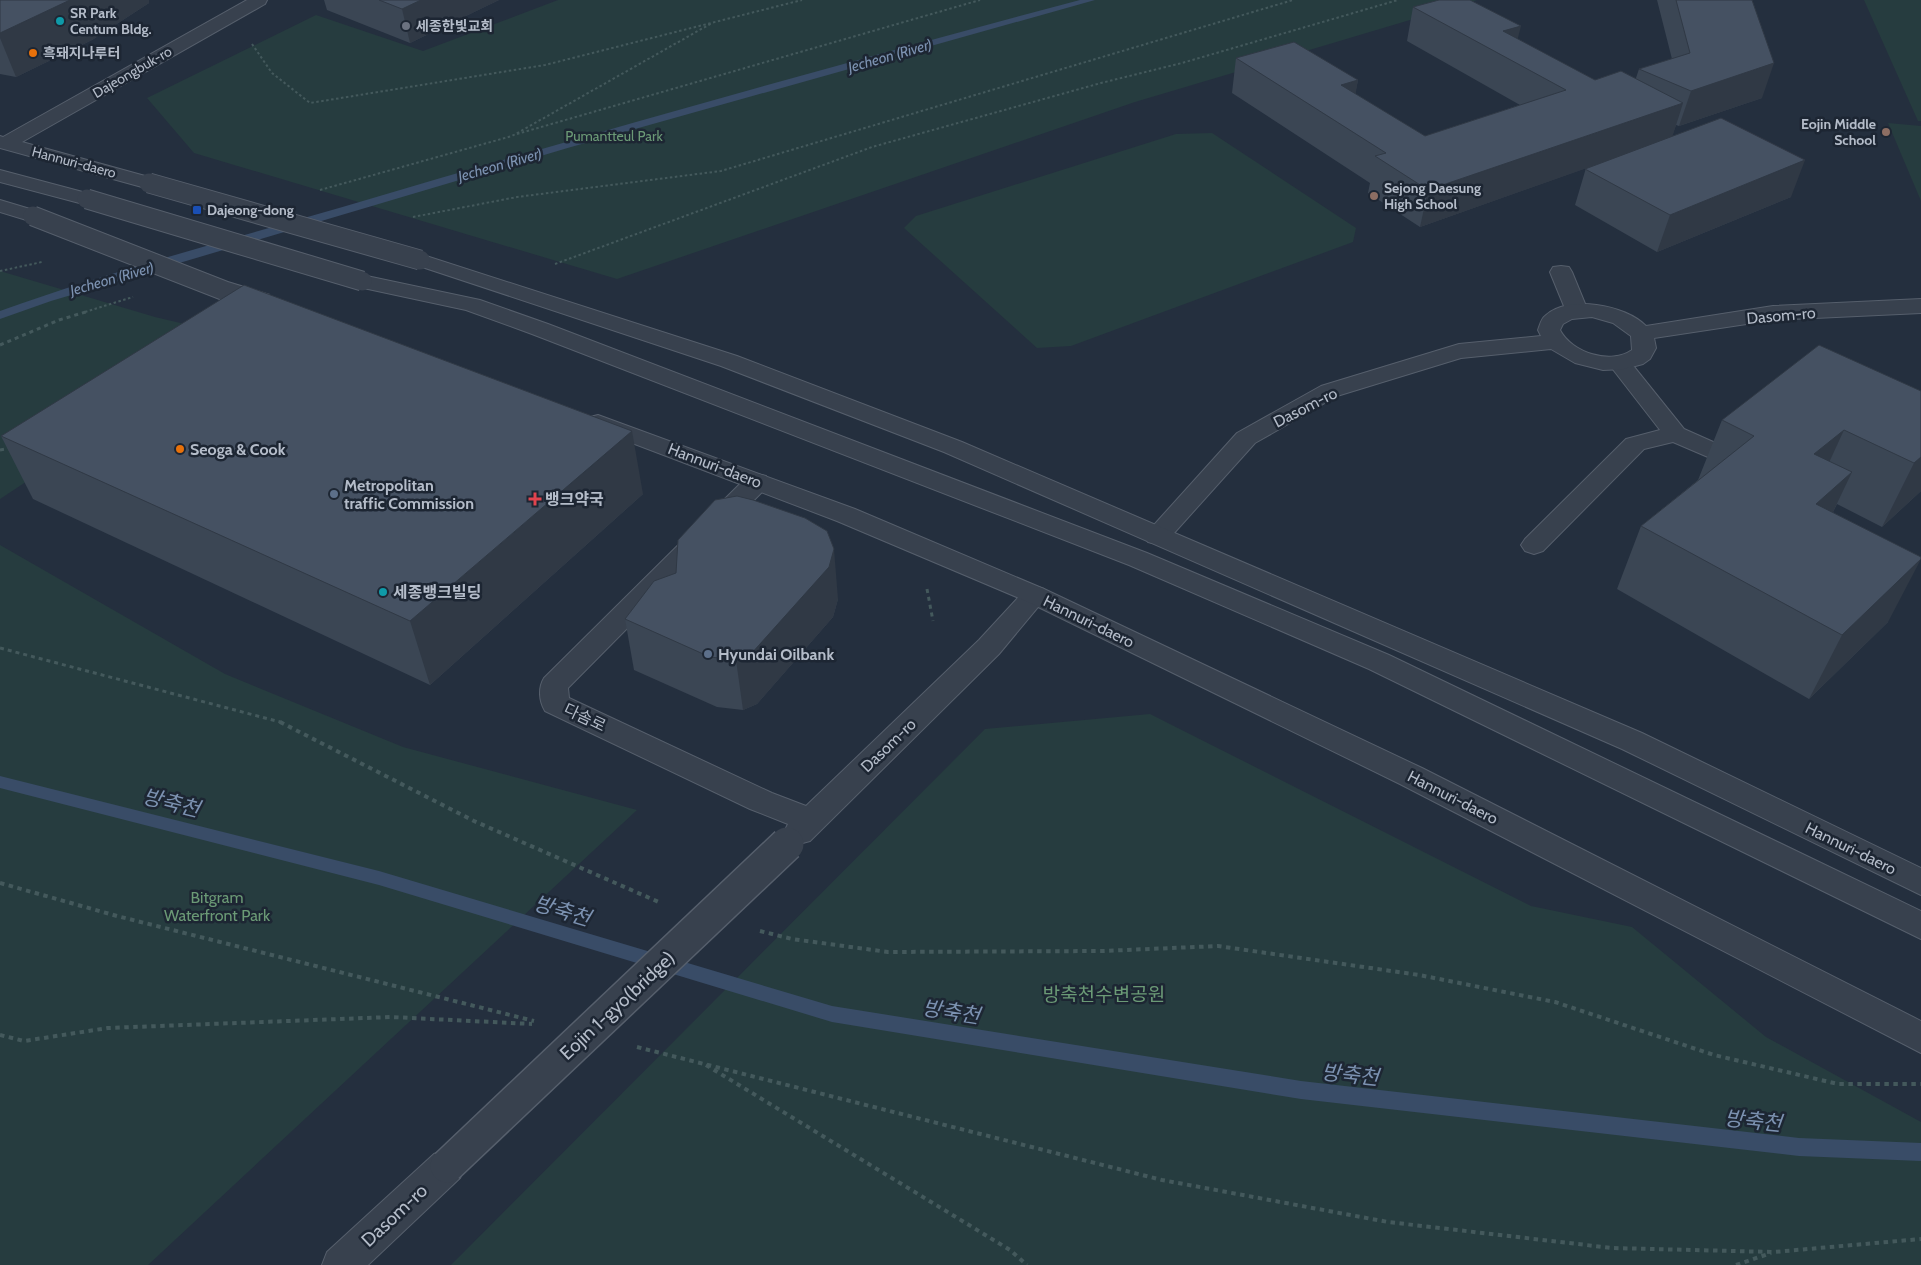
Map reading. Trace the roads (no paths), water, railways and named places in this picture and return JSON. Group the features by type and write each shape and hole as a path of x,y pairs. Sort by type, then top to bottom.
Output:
{"street":[{"name":"Dajeongbuk-ro","path":"3,143 258,0"},
{"name":"Hannuri-daero","path":"3,143 420,260 729,361 953,447 1632,742 1921,882"},
{"path":"0,176 87,199 362,281 472,306 540,328 1138,559 1379,662 1921,926"},
{"path":"0,206 32,216 225,291 286,310"},
{"path":"1561,272 1577,310"},
{"name":"Dasom-ro","path":"1642,333 1773,313 1921,306"},
{"path":"1577,310 1592,310 1621,318 1642,333 1646,341 1645,350 1638,357 1619,363 1594,362 1577,358 1563,351 1553,342 1548,333 1549,325 1554,318 1577,310"},
{"name":"Dasom-ro","path":"1157,536 1246,438 1329,391 1459,351 1553,342"},
{"path":"1619,363 1675,434 1729,458"},
{"name":"Hannuri-daero","path":"576,414 846,515 1035,595 1411,776 1921,1038"},
{"path":"1534,545 1635,444 1675,434"},
{"name":"다솜로","path":"757,482 554,685 555,704 761,801 811,820"},
{"name":"Dasom-ro","path":"787,844 989,647 1035,595"},
{"name":"Eojin 1-gyo(bridge)","path":"447,1166 787,844"},
{"name":"Dasom-ro","path":"341,1265 447,1166"}],"waterway":[{"name":"Jecheon (River)","path":"0,315 47,298 568,145 1090,0"},
{"name":"방축천","path":"0,782 379,878 832,1014 1301,1090 1799,1147 1921,1152"}],"place":[{"name":"SR Park Centum Bldg.","path":"60,21"},
{"name":"세종한빛교회","path":"406,26"},
{"name":"흑돼지나루터","path":"33,53"},
{"name":"Eojin Middle School","path":"1886,132"},
{"name":"Sejong Daesung High School","path":"1374,196"},
{"name":"Dajeong-dong","path":"197,210"},
{"name":"Seoga & Cook","path":"180,449"},
{"name":"Metropolitan traffic Commission","path":"334,494"},
{"name":"뱅크약국","path":"535,499"},
{"name":"세종뱅크빌딩","path":"383,592"},
{"name":"Hyundai Oilbank","path":"708,654"}],"park label":[{"name":"Pumantteul Park","path":"614,136"},
{"name":"Bitgram Waterfront Park","path":"217,906"},
{"name":"방축천수변공원","path":"1104,994"}]}
